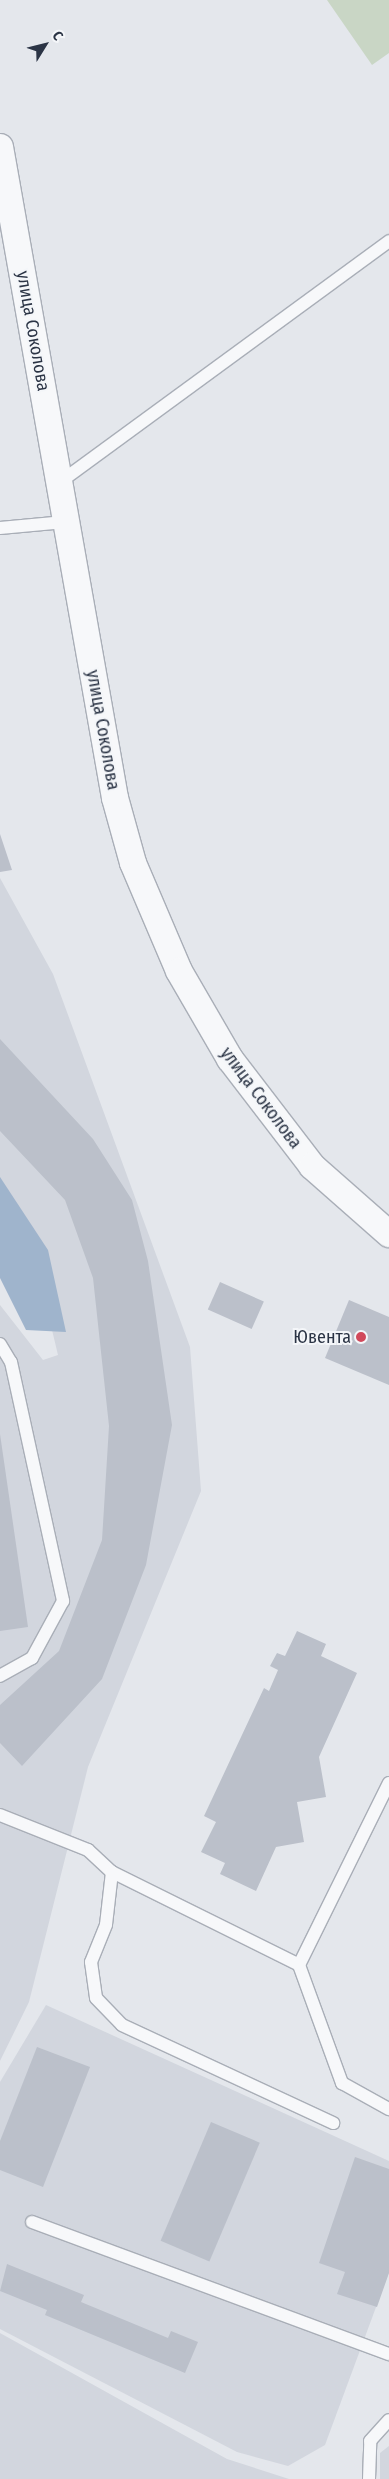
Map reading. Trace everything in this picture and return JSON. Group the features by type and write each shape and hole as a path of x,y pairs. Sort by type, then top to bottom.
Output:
{"street":[{"name":"улица Соколова","path":"0,147 115,798 133,863 179,971 230,1059 312,1166 389,1233"}],"lane":[{"path":"60,482 389,241"},
{"path":"0,528 65,522"},
{"path":"0,1344 11,1362 63,1601 32,1658 0,1676"},
{"path":"299,1965 389,1783"},
{"path":"0,1815 88,1850 112,1872 299,1965 342,2083 389,2109"},
{"path":"112,1872 106,1925 91,1962 96,1998 122,2025 333,2123"},
{"path":"32,2222 389,2354"},
{"path":"369,2479 370,2441 389,2420"}],"shaded area":[{"path":"0,878 53,974 190,1347 201,1491 88,1767 29,2002 0,2061 0,1305 43,1360 58,1355 29,1234 0,1190"},
{"path":"46,2005 389,2161 389,2272 325,2445 288,2466 237,2452 0,2329 0,2082"},
{"path":"0,2333 227,2459 289,2479 0,2479"},
{"path":"389,2446 389,2479 380,2479 380,2453"}],"green space":[{"path":"327,0 389,0 389,53 372,65"}],"water":[{"path":"0,1177 48,1250 66,1332 26,1330 0,1278"}],"building":[{"path":"0,834 12,870 0,872"},
{"path":"0,1039 93,1139 132,1200 148,1261 172,1425 146,1565 102,1679 22,1766 0,1743 0,1705 59,1651 102,1540 109,1426 93,1278 65,1200 0,1131"},
{"path":"220,1282 264,1302 252,1329 208,1309"},
{"name":"Ювента","path":"349,1300 389,1317 389,1385 325,1358"},
{"path":"0,1434 28,1627 0,1631"},
{"path":"297,1631 326,1644 321,1656 357,1673 319,1757 326,1797 297,1802 304,1842 276,1847 256,1891 220,1874 225,1863 201,1852 216,1822 204,1816 264,1688 269,1691 278,1670 270,1666 277,1653 285,1656"},
{"path":"37,2047 90,2067 43,2187 0,2170 0,2141"},
{"path":"211,2122 260,2143 209,2261 161,2241"},
{"path":"355,2157 389,2169 389,2273 377,2307 337,2294 345,2272 319,2263"},
{"path":"7,2264 84,2295 81,2302 168,2338 171,2331 198,2342 185,2373 45,2315 47,2310 0,2291"}],"place":[{"name":"Ювента","path":"361,1337"}]}
